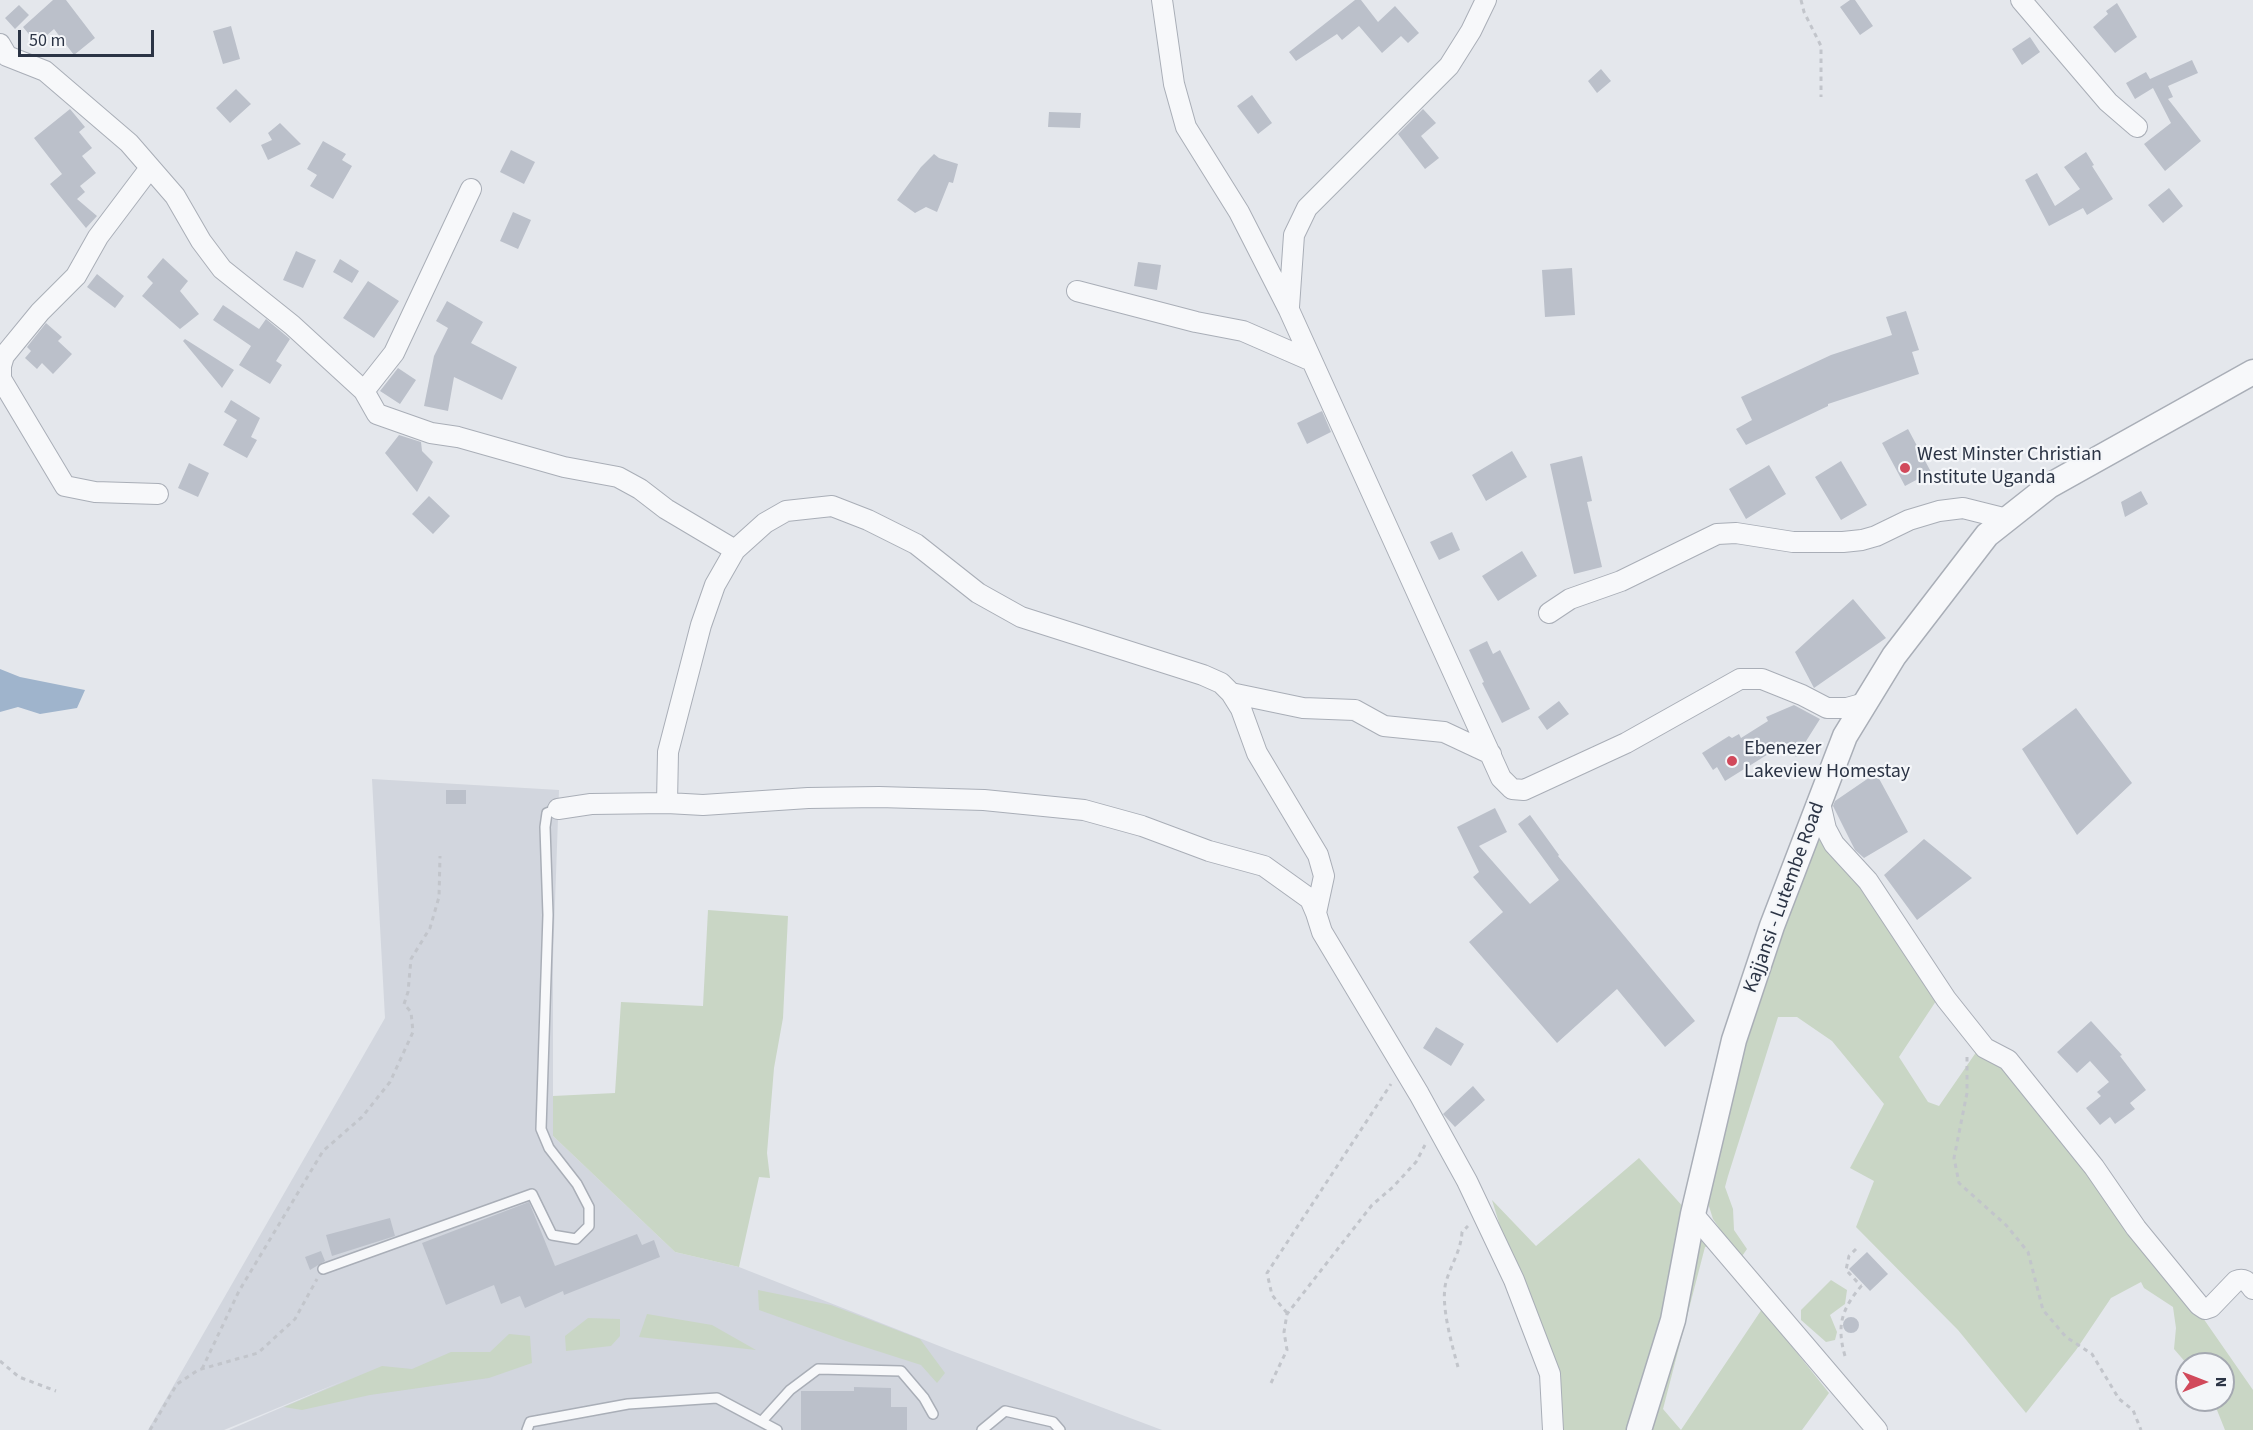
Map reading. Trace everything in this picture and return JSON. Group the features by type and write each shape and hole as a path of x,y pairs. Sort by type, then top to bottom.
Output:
{"street":[{"path":"1162,0 1174,84 1186,127 1239,212 1289,310 1501,778 1512,789 1524,790 1626,743 1740,679 1762,680 1802,695 1827,708 1847,708 1865,703"},
{"path":"1289,310 1294,235 1307,208 1449,66 1471,31 1486,0"},
{"path":"2021,0 2108,102 2137,127"},
{"path":"0,44 7,56 45,71 129,143 175,195 201,241 222,269 292,325 364,391 377,414 410,427 458,437 564,467 618,477 735,550"},
{"path":"150,168 98,237 76,276 40,312 4,356 1,379 65,486 95,492 158,494"},
{"path":"364,391 394,353 471,189"},
{"path":"1077,291 1196,322 1244,331 1312,361"},
{"name":"Kajjansi - Lutembe Road","path":"1639,1430 1673,1320 1693,1214 1734,1040 1773,926 1845,736 1894,656 1987,535 2049,486 2253,372"},
{"path":"667,803 669,752 701,625 715,585 735,550 765,522 786,511 832,506 868,520 916,544 978,593 1021,617 1203,675 1221,683 1231,693 1241,709 1257,753 1318,855 1324,876 1316,913"},
{"path":"1549,613 1570,598 1622,581 1717,534 1736,532 1793,542 1843,542 1876,536 1909,520 1939,511 1963,508 2007,519"},
{"path":"1231,693 1303,708 1355,710 1384,726 1444,732 1491,754"},
{"path":"558,809 591,804 703,805 808,798 879,797 984,800 1084,810 1142,826 1209,851 1264,866 1310,899 1322,932 1436,1124 1482,1212 1514,1280 1550,1374 1553,1430"},
{"path":"1820,803 1826,829 1834,844 1868,881 1968,1028 1990,1052 2008,1060 2094,1167 2136,1228 2199,1305 2205,1309 2211,1307 2236,1281 2241,1279 2253,1289"},
{"path":"1693,1214 1877,1430"}],"lane":[{"path":"322,1269 532,1194 552,1234 576,1239 589,1226 589,1207 577,1184 549,1148 541,1129 548,915 545,827 547,813 558,809"},
{"path":"762,1421 790,1390 818,1369 902,1371 924,1398 933,1414"},
{"path":"526,1430 530,1422 628,1404 717,1398 777,1430"},
{"path":"982,1430 1005,1411 1053,1422 1060,1430"}],"path":[{"path":"1801,0 1804,12 1821,46 1821,97"},
{"path":"202,1369 239,1291 323,1151 362,1118 390,1082 413,1032 411,1012 404,1004 408,992 411,959 430,928 440,897 440,856"},
{"path":"1968,1028 1967,1093 1954,1158 1959,1183 2006,1225 2028,1252 2043,1310 2066,1337 2092,1354 2119,1399 2133,1410 2141,1430"},
{"path":"1287,1314 1272,1295 1267,1273 1402,1067"},
{"path":"1271,1383 1287,1350 1284,1332 1287,1314 1372,1205 1393,1187 1416,1162 1436,1124"},
{"path":"1458,1367 1447,1327 1445,1284 1461,1246 1462,1232 1482,1212"},
{"path":"1845,1356 1840,1338 1841,1320 1850,1299 1862,1285 1846,1270 1849,1256 1856,1249"},
{"path":"150,1430 177,1384 202,1369 258,1353 295,1318 322,1269"},
{"path":"0,1361 19,1377 56,1391"}],"shaded area":[{"path":"372,779 559,790 553,959 553,1136 675,1252 739,1267 1162,1430 229,1430 348,1379 224,1430 148,1430 385,1018"}],"green space":[{"path":"1821,823 1860,878 1938,998 1899,1057 1928,1102 1939,1106 1979,1048 2008,1068 2203,1318 2227,1352 2177,1352 2174,1349 2176,1328 2173,1307 2144,1288 2141,1282 2111,1298 2076,1350 2026,1413 1958,1330 1856,1227 1874,1181 1850,1168 1884,1104 1832,1041 1797,1017 1778,1017 1725,1187 1733,1209 1734,1230 1747,1249 1740,1259 1713,1219 1707,1200 1711,1172 1756,1001"},
{"path":"708,910 788,916 783,1018 774,1068 767,1153 770,1178 759,1177 739,1267 675,1252 553,1136 553,1096 615,1093 621,1002 703,1006"},
{"path":"1639,1158 1686,1210 1666,1315 1630,1430 1562,1430 1492,1200 1536,1246"},
{"path":"1701,1238 1708,1239 1712,1245 1705,1247 1663,1409 1681,1430 1648,1430"},
{"path":"1831,1280 1847,1290 1845,1304 1830,1315 1837,1332 1835,1340 1826,1342 1801,1320 1801,1310"},
{"path":"758,1290 831,1305 920,1339 945,1373 937,1383 921,1365 759,1310"},
{"path":"1762,1309 1829,1393 1802,1430 1681,1430"},
{"path":"647,1314 712,1325 756,1350 639,1337"},
{"path":"588,1318 620,1319 620,1336 611,1346 566,1351 565,1336"},
{"path":"509,1334 530,1336 532,1363 489,1378 370,1395 302,1410 284,1407 382,1366 412,1369 451,1352 490,1352"},
{"path":"2235,1364 2253,1390 2253,1430 2225,1430 2218,1412 2235,1412"}],"water":[{"path":"0,669 20,677 85,690 77,708 40,714 18,707 0,712"}],"building":[{"path":"53,0 66,0 95,38 74,55 54,29 37,44 23,27"},
{"path":"1355,0 1361,0 1378,22 1395,6 1419,33 1408,43 1401,36 1382,53 1359,26 1342,40 1337,34 1296,61 1289,52"},
{"path":"1850,0 1855,0 1873,26 1860,35 1840,7"},
{"path":"2117,3 2137,37 2115,53 2093,27 2108,14 2106,11"},
{"path":"19,5 29,15 15,29 5,18"},
{"path":"231,26 240,59 223,64 213,31"},
{"path":"2030,37 2040,52 2022,65 2012,49"},
{"path":"2192,60 2198,73 2168,86 2173,97 2168,99 2201,141 2165,171 2144,144 2171,123 2153,88 2135,99 2126,83 2146,72 2150,79"},
{"path":"1601,69 1611,81 1597,93 1588,81"},
{"path":"236,89 251,104 230,123 216,108"},
{"path":"1252,95 1272,123 1258,134 1237,106"},
{"path":"70,109 85,127 79,132 92,148 82,156 96,173 80,186 85,192 77,199 97,216 86,228 50,184 62,174 34,138"},
{"path":"1423,109 1436,123 1421,136 1439,158 1425,169 1398,134"},
{"path":"1049,112 1081,113 1080,128 1048,127"},
{"path":"280,123 301,144 268,160 261,145 272,140 268,133"},
{"path":"323,141 346,154 342,160 352,166 333,199 310,186 317,175 307,169"},
{"path":"511,150 535,162 524,184 500,172"},
{"path":"2086,152 2113,199 2087,215 2083,208 2049,226 2025,180 2037,173 2055,206 2080,189 2064,167"},
{"path":"934,154 958,164 953,183 949,182 937,212 926,207 915,213 897,200 921,167"},
{"path":"2169,188 2183,206 2163,223 2148,205"},
{"path":"513,212 531,220 518,249 500,241"},
{"path":"296,251 316,260 303,288 283,280"},
{"path":"163,258 188,281 180,291 199,314 180,329 142,296 153,283 147,277"},
{"path":"340,259 359,271 352,283 333,272"},
{"path":"1138,262 1161,265 1157,290 1134,286"},
{"path":"1572,268 1575,315 1545,317 1542,270"},
{"path":"97,274 124,296 115,308 87,287"},
{"path":"368,281 399,301 374,338 343,318"},
{"path":"447,301 483,322 471,343 517,367 502,400 454,377 448,411 424,406 434,356 448,328 436,321"},
{"path":"223,305 259,329 266,319 290,339 276,361 282,365 270,384 239,365 251,346 213,320"},
{"path":"1906,311 1919,350 1912,352 1919,374 1828,404 1746,445 1736,429 1752,420 1741,397 1831,355 1892,335 1886,317"},
{"path":"46,323 62,337 58,341 72,354 53,374 42,363 37,369 25,358 31,351 27,347"},
{"path":"185,339 234,370 222,388 183,341"},
{"path":"398,368 416,380 400,404 380,391"},
{"path":"231,400 260,418 251,437 257,440 247,458 223,445 237,420 224,412"},
{"path":"1322,411 1331,432 1307,444 1297,423"},
{"path":"1908,429 1931,472 1905,486 1882,443"},
{"path":"399,435 421,442 422,451 433,462 417,492 385,453"},
{"path":"1512,451 1527,477 1486,501 1472,475"},
{"path":"1582,456 1592,501 1587,502 1602,567 1574,574 1550,464"},
{"path":"1841,461 1867,505 1841,520 1815,477"},
{"path":"189,463 209,473 198,497 178,488"},
{"path":"1769,465 1786,494 1746,519 1729,489"},
{"path":"2141,491 2148,504 2125,517 2121,502"},
{"path":"429,496 450,516 433,534 412,514"},
{"path":"1452,532 1460,550 1439,560 1430,542"},
{"path":"1522,551 1537,576 1498,601 1482,576"},
{"path":"1853,599 1886,638 1814,688 1795,652"},
{"path":"1487,641 1493,654 1500,650 1530,709 1502,723 1469,650"},
{"path":"1559,701 1569,714 1547,730 1538,717"},
{"path":"1794,705 1820,719 1796,757 1786,743 1725,781 1717,767 1713,770 1702,753 1729,736 1732,738 1739,734 1741,738 1768,721 1766,717"},
{"path":"2076,708 2132,783 2077,835 2022,749"},
{"path":"1876,773 1908,832 1864,858 1855,850 1833,806 1835,801"},
{"path":"446,790 466,790 466,804 446,804"},
{"path":"1495,808 1507,832 1479,846 1530,904 1559,880 1518,824 1530,815 1558,856 1695,1021 1665,1047 1617,989 1557,1043 1469,942 1503,912 1473,877 1479,872 1457,827"},
{"path":"1924,839 1972,878 1917,920 1884,875"},
{"path":"2091,1021 2122,1055 2120,1056 2146,1090 2130,1103 2135,1109 2115,1124 2110,1117 2100,1125 2086,1108 2101,1096 2097,1092 2109,1082 2090,1061 2077,1073 2057,1052"},
{"path":"1436,1027 1464,1044 1451,1066 1423,1048"},
{"path":"1473,1086 1485,1100 1455,1127 1443,1114"},
{"path":"529,1202 555,1266 637,1234 642,1245 654,1240 660,1257 564,1295 563,1291 525,1308 520,1296 501,1304 494,1285 446,1305 422,1243"},
{"path":"390,1218 395,1236 332,1256 326,1235"},
{"path":"321,1251 325,1261 310,1270 305,1257"},
{"path":"1867,1252 1888,1274 1870,1291 1849,1269"},
{"path":"1851,1317 1859,1325 1851,1333 1843,1325"},
{"path":"854,1387 891,1388 891,1407 907,1407 907,1430 801,1430 801,1391 854,1391"}],"place":[{"name":"West Minster Christian Institute Uganda","path":"1905,468"},
{"name":"Ebenezer Lakeview Homestay","path":"1732,761"}]}
